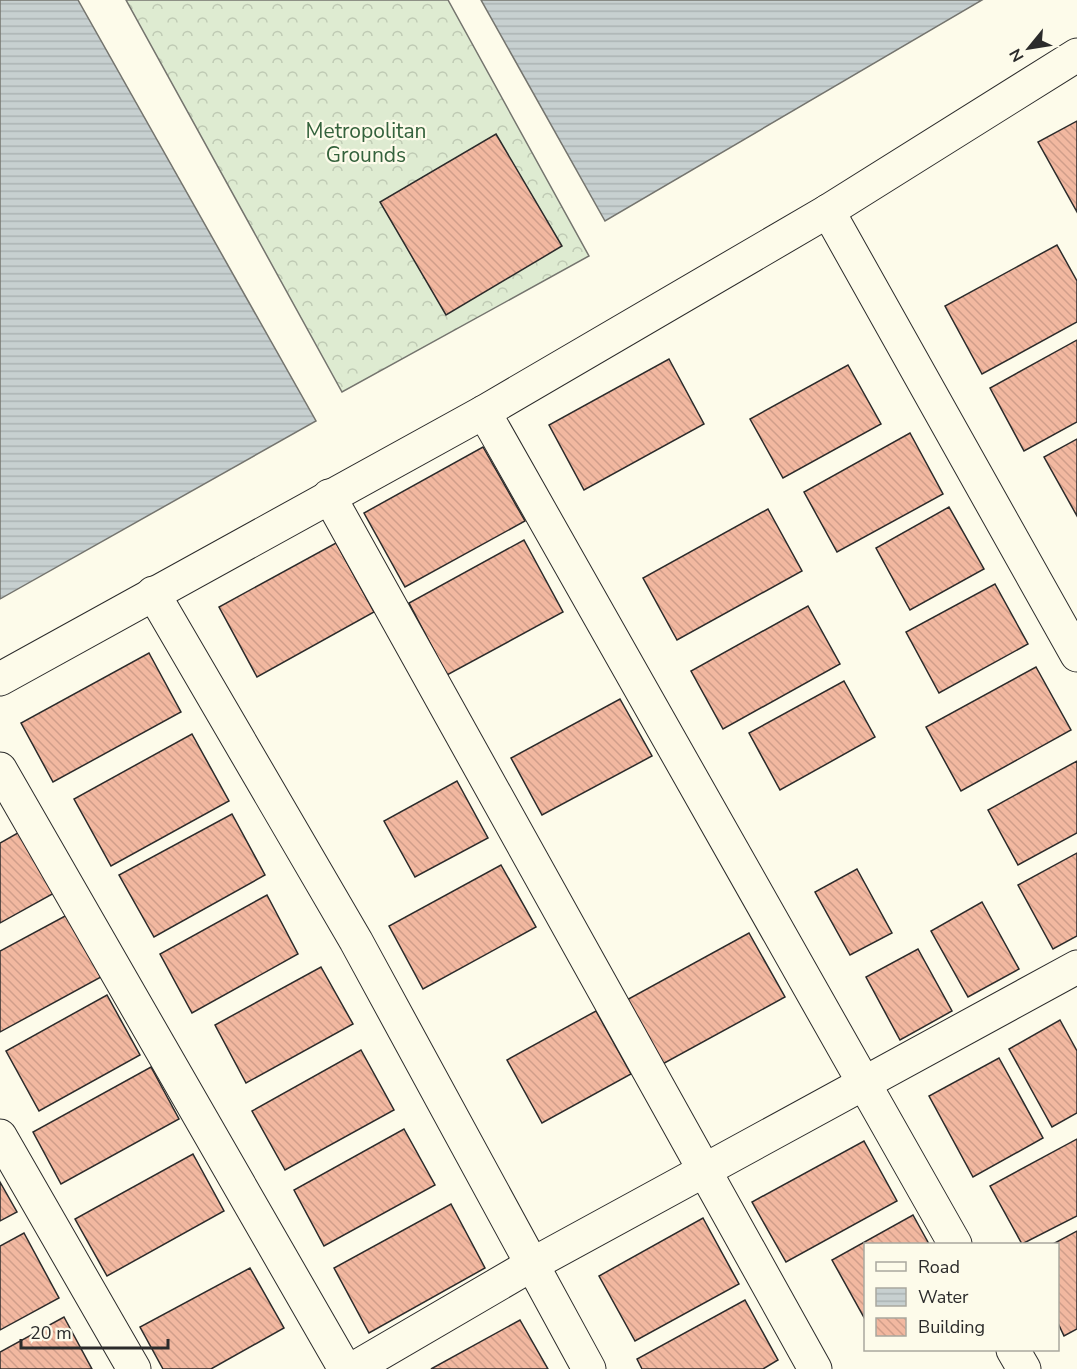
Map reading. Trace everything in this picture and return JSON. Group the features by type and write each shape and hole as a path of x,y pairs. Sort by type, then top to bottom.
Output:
{"street":[{"path":"0,679 484,412 828,211 1077,55"},
{"path":"828,211 1077,655"},
{"path":"484,412 954,1243"},
{"path":"329,496 703,1172 815,1369"},
{"path":"153,593 356,941 589,1369"},
{"path":"0,769 345,1369"},
{"path":"352,1369 531,1265 1077,967"},
{"path":"0,1136 134,1369"},
{"path":"1014,1351 1024,1369"}],"green space":[{"name":"Metropolitan Grounds","path":"126,0 448,0 589,256 342,392"}],"water":[{"path":"0,0 78,0 316,421 0,599"},
{"path":"481,0 982,0 605,221"}],"building":[{"path":"1077,121 1077,212 1038,142"},
{"path":"496,134 562,246 446,315 380,202"},
{"path":"1057,245 1077,281 1077,322 982,374 945,306"},
{"path":"1077,340 1077,422 1024,451 990,388"},
{"path":"669,359 704,424 584,490 549,425"},
{"path":"848,365 881,424 783,478 750,419"},
{"path":"910,433 943,494 837,552 804,492"},
{"path":"1077,439 1077,516 1044,457"},
{"path":"483,447 525,521 405,587 364,513"},
{"path":"949,507 984,569 910,610 876,548"},
{"path":"768,509 802,571 677,640 643,578"},
{"path":"524,540 563,612 447,675 409,603"},
{"path":"336,543 374,612 257,677 219,607"},
{"path":"995,584 1028,644 939,693 906,632"},
{"path":"808,606 840,664 723,729 691,671"},
{"path":"149,653 181,712 53,782 21,723"},
{"path":"1036,667 1071,730 961,791 926,727"},
{"path":"844,681 875,737 780,790 749,733"},
{"path":"620,699 652,756 542,815 511,758"},
{"path":"192,734 229,801 111,866 74,799"},
{"path":"1077,761 1077,833 1018,865 988,810"},
{"path":"457,781 488,838 415,877 384,821"},
{"path":"232,814 265,875 154,937 119,875"},
{"path":"23,830 56,892 0,923 0,843"},
{"path":"1077,853 1077,936 1053,949 1018,885"},
{"path":"501,865 536,927 423,989 389,926"},
{"path":"857,869 892,933 850,955 815,892"},
{"path":"267,895 298,954 192,1013 160,954"},
{"path":"982,902 1019,969 968,997 931,931"},
{"path":"67,915 101,977 0,1032 0,951"},
{"path":"749,933 785,997 659,1066 623,1002"},
{"path":"918,949 952,1011 900,1040 866,977"},
{"path":"321,967 353,1024 246,1083 215,1025"},
{"path":"107,995 140,1055 39,1111 6,1051"},
{"path":"596,1011 631,1074 542,1123 507,1060"},
{"path":"1060,1020 1077,1051 1077,1113 1052,1127 1009,1049"},
{"path":"361,1050 394,1110 285,1170 252,1111"},
{"path":"999,1058 1043,1138 973,1177 929,1096"},
{"path":"151,1067 179,1119 61,1184 33,1132"},
{"path":"404,1129 435,1185 324,1246 294,1190"},
{"path":"1077,1139 1077,1216 1021,1243 990,1186"},
{"path":"864,1141 897,1201 786,1262 752,1202"},
{"path":"193,1154 224,1211 107,1276 75,1219"},
{"path":"0,1182 17,1212 0,1221"},
{"path":"451,1204 485,1268 369,1333 334,1268"},
{"path":"913,1215 928,1243 864,1243 864,1317 832,1260"},
{"path":"703,1218 739,1284 635,1341 599,1276"},
{"path":"1077,1231 1077,1329 1064,1336 1059,1325 1059,1243 1055,1243"},
{"path":"24,1233 59,1298 0,1330 0,1246"},
{"path":"250,1268 284,1328 211,1369 163,1369 140,1327"},
{"path":"745,1300 778,1360 763,1369 642,1369 637,1359"},
{"path":"64,1317 92,1369 0,1369 0,1352"},
{"path":"520,1320 548,1369 431,1369"}]}
